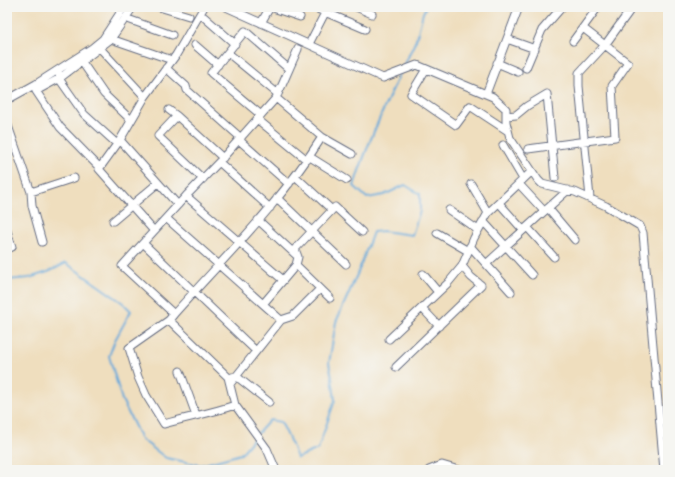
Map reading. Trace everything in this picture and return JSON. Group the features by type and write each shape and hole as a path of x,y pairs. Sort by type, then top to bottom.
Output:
{"street":[{"path":"108,38 124,7"},
{"path":"133,7 108,38 82,62 60,78 36,91 60,127 100,168 99,169 154,231"},
{"path":"159,7 190,16"},
{"path":"100,168 118,142 145,97 172,60 204,7"},
{"path":"226,7 383,78 417,65 493,97 506,109 510,138 542,184 568,190 590,198 640,226 644,233 664,470"},
{"path":"261,23 270,7 300,17"},
{"path":"313,7 327,10 365,29"},
{"path":"356,7 372,14"},
{"path":"486,94 519,7"},
{"path":"526,68 535,50 542,30 562,7"},
{"path":"573,41 598,7"},
{"path":"590,198 579,73 605,45 631,9"},
{"path":"309,44 327,10"},
{"path":"204,17 235,44"},
{"path":"125,18 172,35"},
{"path":"528,149 615,137 612,86 628,63 583,28"},
{"path":"289,69 245,32 211,73 259,117 308,158 347,180"},
{"path":"108,38 172,60"},
{"path":"507,39 535,50"},
{"path":"195,45 218,65"},
{"path":"8,98 36,84 98,46"},
{"path":"98,46 145,97"},
{"path":"174,314 122,266 221,160 277,96 298,49"},
{"path":"228,53 322,137 352,154"},
{"path":"82,62 104,94 131,120"},
{"path":"497,63 518,72"},
{"path":"166,68 186,86 187,90 289,184"},
{"path":"426,69 411,94 456,125 470,106 508,131"},
{"path":"57,70 60,80 84,114 118,142 178,205"},
{"path":"506,116 516,115 527,106 548,94 556,178"},
{"path":"169,110 270,208"},
{"path":"176,116 158,136 203,179"},
{"path":"7,123 31,192 32,206 42,242"},
{"path":"235,404 213,412 164,424 146,395 138,377 129,348 169,320 270,208 295,176 322,137"},
{"path":"503,145 521,182 575,240"},
{"path":"389,339 438,292 462,266 478,230 488,213 532,171"},
{"path":"295,176 332,210"},
{"path":"31,192 74,178"},
{"path":"114,221 158,183"},
{"path":"471,184 488,213"},
{"path":"486,264 568,190"},
{"path":"186,196 283,280"},
{"path":"277,198 346,264"},
{"path":"499,203 554,257"},
{"path":"263,304 296,265 298,257 295,249 332,210 335,208 362,232"},
{"path":"449,210 478,230"},
{"path":"166,218 281,320"},
{"path":"258,220 298,257"},
{"path":"483,221 532,275"},
{"path":"7,231 12,247 7,249"},
{"path":"437,233 469,249 486,264 511,292"},
{"path":"143,243 256,351"},
{"path":"296,265 330,298"},
{"path":"396,367 481,285 471,277 462,266"},
{"path":"422,274 438,292"},
{"path":"229,381 236,376 281,320 293,316 320,289"},
{"path":"422,308 438,326"},
{"path":"169,320 229,381 235,404 267,449 276,470"},
{"path":"180,371 196,415"},
{"path":"236,376 269,402"},
{"path":"429,470 442,464 459,470"}],"waterway":[{"path":"403,68 416,40 426,7"},
{"path":"258,433 270,420 281,422 297,458 318,449 335,400 329,363 336,322 359,270 373,232 383,231 412,235 420,211 420,194 405,185 384,195 367,198 354,186 369,143 400,73"},
{"path":"7,280 29,278 48,272 66,263 123,303 131,311 115,340 109,356 122,400 141,439 166,458 201,465 241,454 255,437"}]}
